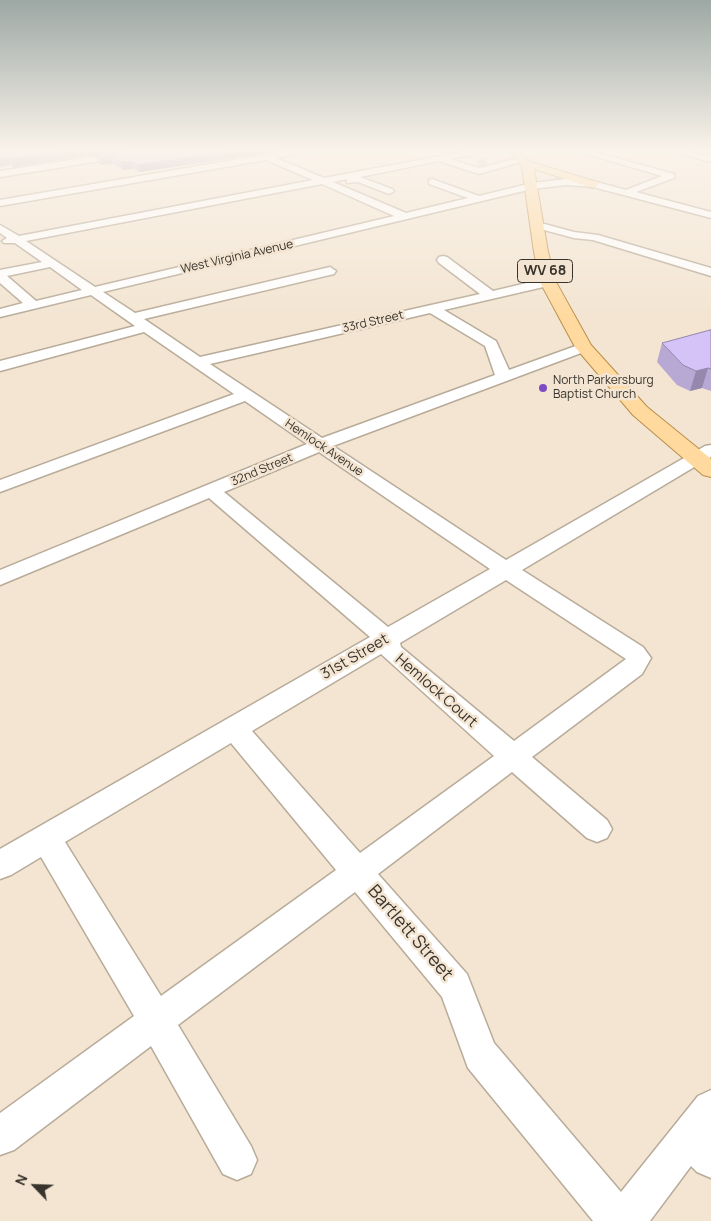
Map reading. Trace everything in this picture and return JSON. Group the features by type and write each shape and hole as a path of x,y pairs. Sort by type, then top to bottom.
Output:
{"main road":[{"name":"WV 68","path":"535,206 537,225 546,241 548,282 584,347 640,411 706,459"}],"street":[{"path":"0,243 193,206"},
{"path":"360,206 391,221"},
{"path":"381,206 406,217"},
{"name":"West Virginia Avenue","path":"0,313 451,206"},
{"name":"West Virginia Avenue","path":"678,206 711,215"},
{"path":"537,225 574,235 610,241 711,272"},
{"name":"Hemlock Avenue","path":"0,228 505,570 636,653 639,658 633,668 513,757"},
{"path":"589,249 610,241"},
{"path":"443,260 490,295"},
{"path":"0,276 52,263"},
{"path":"132,318 330,271"},
{"path":"0,276 33,305"},
{"name":"33rd Street","path":"197,362 548,282"},
{"path":"433,309 491,344 504,376"},
{"path":"0,366 146,327"},
{"name":"32nd Street","path":"0,578 320,446 584,347"},
{"path":"0,486 246,395"},
{"name":"31st Street","path":"0,865 505,570 706,459"},
{"name":"Hemlock Court","path":"212,491 387,639 391,651 597,830"},
{"name":"Bartlett Street","path":"234,728 455,986 480,1055 619,1221"},
{"path":"0,1136 513,757"},
{"path":"46,838 237,1160"},
{"path":"624,1221 704,1134"}],"building":[{"path":"711,330 711,369 696,371 683,365 662,343"}],"place":[{"name":"North Parkersburg Baptist Church","path":"543,388"}]}
